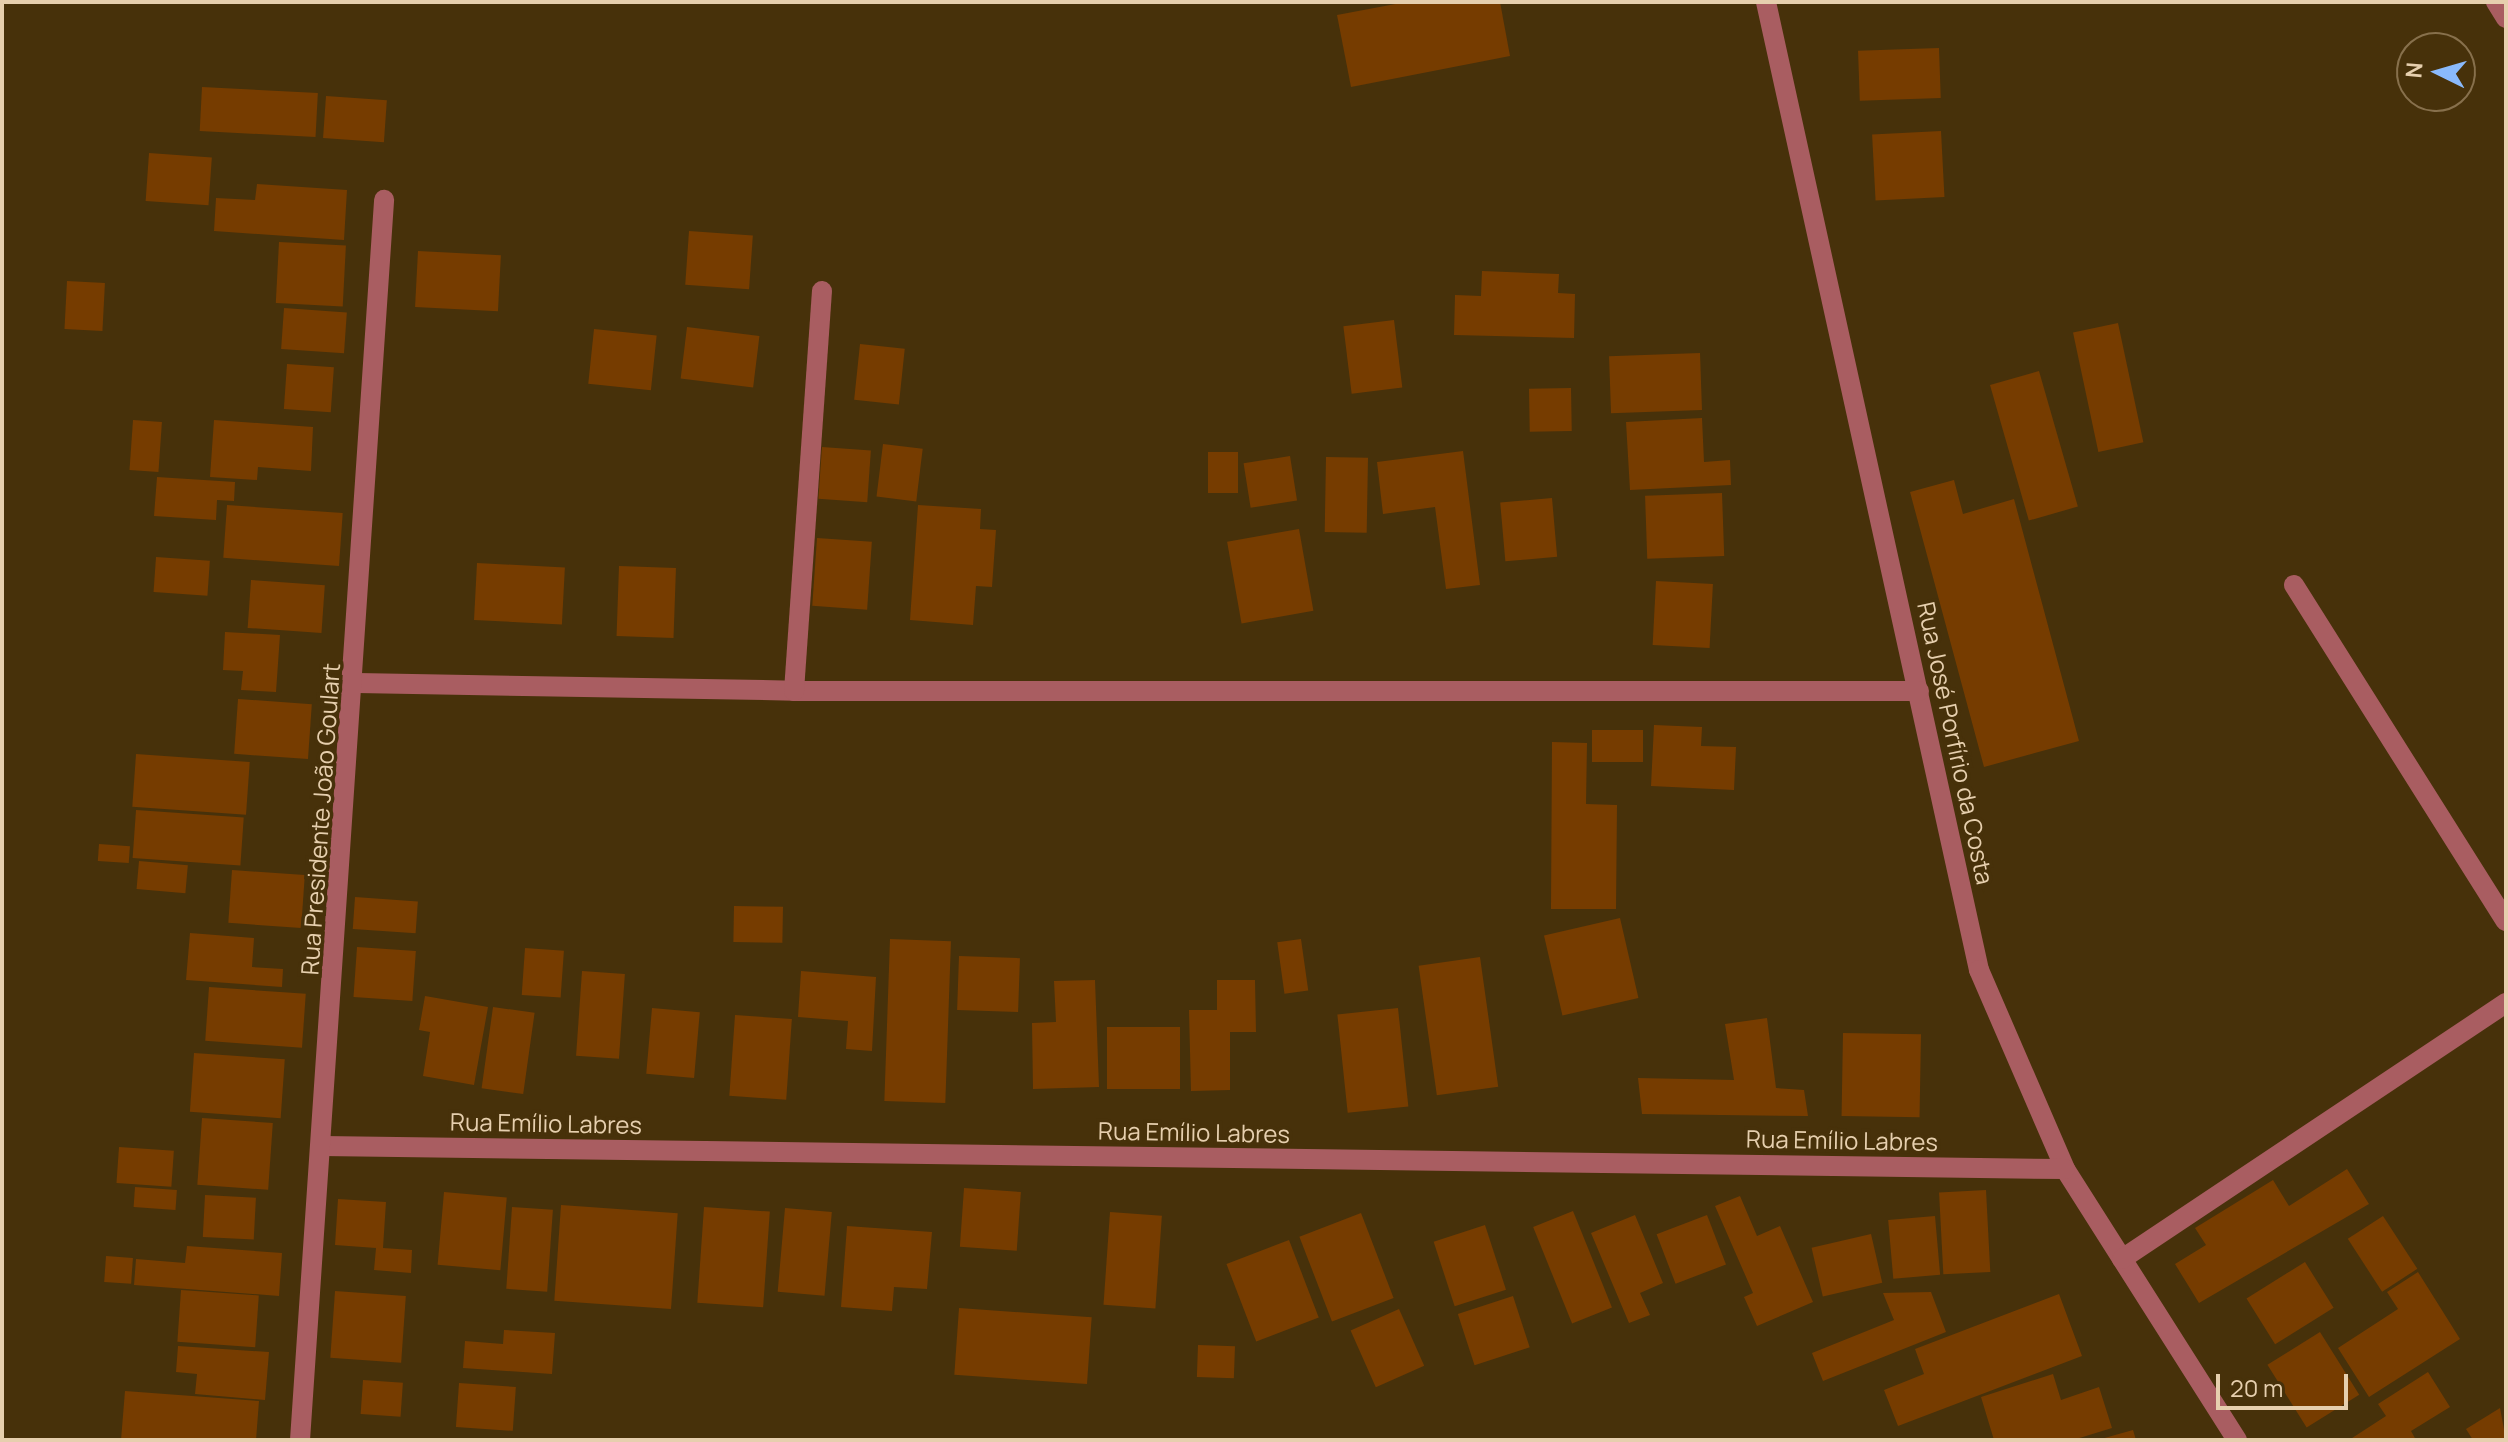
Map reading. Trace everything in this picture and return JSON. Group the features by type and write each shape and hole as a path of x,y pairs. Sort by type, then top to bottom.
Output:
{"street":[{"name":"Rua José Porfírio da Costa","path":"1766,2 1979,970 2065,1169 2237,1440"},
{"path":"2496,2 2506,18"},
{"name":"Rua Presidente João Goulart","path":"300,1440 357,683 384,200"},
{"path":"794,691 822,291"},
{"path":"2294,585 2506,921"},
{"path":"357,683 794,691 1919,691"},
{"path":"2122,1259 2506,1003"},
{"name":"Rua Emílio Labres","path":"322,1146 2065,1169"}],"building":[{"path":"1406,2 1500,2 1510,56 1351,87 1337,15"},
{"path":"1939,48 1941,98 1860,101 1858,51"},
{"path":"202,87 318,93 316,137 200,131"},
{"path":"326,96 387,100 384,142 323,138"},
{"path":"1941,131 1944,197 1876,201 1872,135"},
{"path":"149,153 212,157 208,205 146,201"},
{"path":"257,184 347,190 344,240 214,231 216,198 255,200"},
{"path":"689,231 753,235 749,289 685,285"},
{"path":"279,242 346,246 343,306 276,303"},
{"path":"418,251 501,255 498,311 415,307"},
{"path":"1482,271 1559,274 1558,293 1575,294 1574,338 1454,335 1455,295 1481,296"},
{"path":"67,281 105,283 102,331 64,329"},
{"path":"284,308 347,312 344,353 281,349"},
{"path":"1394,320 1402,387 1352,394 1343,326"},
{"path":"2118,323 2143,442 2098,452 2073,333"},
{"path":"687,327 759,336 753,388 681,379"},
{"path":"594,329 657,336 651,390 588,384"},
{"path":"860,344 905,349 899,404 854,400"},
{"path":"1700,353 1702,410 1611,413 1609,356"},
{"path":"287,364 334,367 331,412 284,409"},
{"path":"2039,371 2078,507 2029,521 1990,385"},
{"path":"1571,388 1572,431 1530,432 1529,389"},
{"path":"1702,418 1704,462 1730,460 1731,485 1630,490 1626,422"},
{"path":"133,420 162,422 158,472 130,470"},
{"path":"214,420 313,427 311,471 258,467 257,480 210,477"},
{"path":"883,444 923,449 916,501 877,497"},
{"path":"822,447 871,450 867,502 818,499"},
{"path":"1463,451 1480,585 1446,589 1435,507 1383,514 1377,462"},
{"path":"1208,452 1238,452 1238,493 1208,493"},
{"path":"1290,456 1297,500 1251,508 1244,463"},
{"path":"1326,457 1368,458 1367,533 1325,532"},
{"path":"157,477 235,482 234,501 217,500 216,520 154,516"},
{"path":"1954,480 1963,514 2014,499 2079,741 1984,767 1910,492"},
{"path":"1722,493 1724,556 1647,559 1645,496"},
{"path":"1552,498 1557,557 1505,561 1500,503"},
{"path":"227,505 343,513 339,566 223,558"},
{"path":"918,505 981,509 980,529 996,530 992,587 976,586 973,625 910,620"},
{"path":"1299,529 1313,611 1242,623 1227,542"},
{"path":"817,538 872,542 867,610 812,606"},
{"path":"156,557 210,561 207,596 154,592"},
{"path":"477,563 565,568 562,625 474,620"},
{"path":"619,566 676,568 674,638 617,636"},
{"path":"251,580 325,585 321,633 248,628"},
{"path":"1656,581 1713,584 1710,648 1653,645"},
{"path":"225,632 280,635 276,692 241,690 243,671 223,670"},
{"path":"238,699 312,704 308,759 234,754"},
{"path":"1654,725 1702,727 1701,746 1736,747 1734,790 1651,786"},
{"path":"1592,730 1643,730 1643,762 1592,762"},
{"path":"1552,742 1587,743 1586,804 1617,805 1616,909 1551,909"},
{"path":"136,754 250,762 246,815 132,807"},
{"path":"136,810 244,818 240,865 133,858"},
{"path":"99,844 130,846 129,863 98,861"},
{"path":"139,861 188,865 185,893 137,889"},
{"path":"232,870 305,875 301,928 228,923"},
{"path":"355,897 418,901 416,933 353,929"},
{"path":"734,906 783,907 782,943 733,942"},
{"path":"1620,918 1638,998 1562,1015 1544,936"},
{"path":"190,933 254,938 252,967 283,969 282,987 186,980"},
{"path":"890,939 951,941 945,1103 884,1101"},
{"path":"1301,939 1308,990 1284,994 1277,942"},
{"path":"357,947 416,951 412,1001 354,997"},
{"path":"525,948 564,951 561,998 522,995"},
{"path":"959,956 1020,958 1018,1012 957,1010"},
{"path":"1480,957 1498,1087 1437,1095 1419,966"},
{"path":"582,971 625,974 619,1059 576,1056"},
{"path":"801,971 876,977 872,1051 846,1049 848,1021 798,1017"},
{"path":"1095,980 1099,1087 1033,1089 1032,1023 1056,1022 1054,981"},
{"path":"1217,980 1255,980 1256,1032 1230,1032 1230,1090 1191,1091 1189,1010 1217,1010"},
{"path":"209,987 306,994 302,1048 205,1041"},
{"path":"425,996 488,1007 474,1085 423,1076 430,1032 419,1030"},
{"path":"493,1007 535,1013 523,1094 482,1088"},
{"path":"652,1008 700,1012 694,1078 646,1074"},
{"path":"1398,1008 1408,1106 1348,1113 1337,1014"},
{"path":"735,1015 792,1019 786,1100 729,1096"},
{"path":"1767,1018 1776,1088 1804,1090 1808,1116 1642,1114 1638,1078 1734,1080 1725,1024"},
{"path":"1107,1027 1180,1027 1180,1089 1107,1089"},
{"path":"1843,1033 1921,1034 1920,1117 1842,1116"},
{"path":"194,1053 285,1059 281,1118 190,1112"},
{"path":"202,1118 273,1123 268,1190 197,1185"},
{"path":"119,1147 174,1151 171,1187 116,1183"},
{"path":"2347,1169 2369,1204 2199,1303 2175,1264 2206,1245 2195,1228 2273,1180 2289,1206"},
{"path":"135,1187 177,1190 176,1210 134,1207"},
{"path":"964,1188 1021,1192 1017,1251 960,1247"},
{"path":"1986,1190 1990,1272 1943,1274 1939,1192"},
{"path":"444,1192 507,1197 500,1270 438,1265"},
{"path":"205,1195 256,1198 254,1240 203,1237"},
{"path":"1740,1196 1757,1236 1780,1226 1813,1302 1757,1326 1744,1297 1753,1293 1715,1206"},
{"path":"338,1199 386,1202 383,1248 412,1250 411,1273 374,1270 376,1248 335,1245"},
{"path":"561,1205 678,1213 671,1309 554,1301"},
{"path":"512,1207 553,1210 547,1292 506,1289"},
{"path":"704,1207 770,1212 763,1307 697,1303"},
{"path":"785,1208 832,1212 825,1296 778,1292"},
{"path":"1573,1211 1612,1307 1572,1324 1533,1227"},
{"path":"1110,1212 1162,1216 1155,1308 1104,1305"},
{"path":"1361,1213 1394,1298 1332,1322 1299,1237"},
{"path":"1635,1215 1663,1283 1640,1293 1650,1315 1629,1323 1591,1233"},
{"path":"1707,1215 1726,1264 1676,1284 1657,1234"},
{"path":"1935,1216 1940,1275 1893,1279 1888,1220"},
{"path":"2383,1216 2417,1269 2382,1292 2348,1239"},
{"path":"1485,1225 1506,1290 1455,1306 1434,1242"},
{"path":"847,1226 932,1232 927,1289 894,1287 892,1311 841,1307"},
{"path":"1871,1234 1882,1283 1823,1296 1812,1248"},
{"path":"1289,1240 1319,1317 1256,1341 1226,1264"},
{"path":"187,1246 282,1253 279,1296 134,1285 136,1259 185,1263"},
{"path":"106,1256 133,1258 131,1284 104,1282"},
{"path":"2305,1262 2334,1308 2275,1344 2246,1299"},
{"path":"2418,1272 2460,1339 2369,1397 2338,1348 2398,1309 2387,1292"},
{"path":"181,1290 259,1295 255,1347 177,1342"},
{"path":"335,1291 406,1296 401,1363 330,1358"},
{"path":"1931,1292 1946,1332 1823,1381 1812,1353 1894,1320 1883,1293"},
{"path":"2059,1294 2082,1356 1898,1426 1884,1390 1924,1374 1915,1349"},
{"path":"1513,1296 1530,1347 1475,1365 1458,1314"},
{"path":"959,1308 1092,1317 1087,1384 954,1375"},
{"path":"1399,1309 1424,1366 1376,1387 1351,1331"},
{"path":"504,1330 555,1333 552,1374 463,1368 465,1341 503,1344"},
{"path":"2320,1332 2359,1395 2307,1428 2267,1365"},
{"path":"1198,1345 1235,1346 1234,1378 1197,1377"},
{"path":"178,1346 269,1352 265,1400 195,1394 197,1374 176,1372"},
{"path":"2428,1372 2450,1407 2411,1431 2416,1440 2349,1440 2386,1416 2378,1404"},
{"path":"2053,1374 2061,1400 2099,1387 2112,1428 2073,1440 1994,1440 1981,1397"},
{"path":"363,1380 403,1383 401,1417 361,1414"},
{"path":"459,1383 516,1387 513,1431 456,1427"},
{"path":"125,1391 259,1401 256,1440 121,1440"},
{"path":"2500,1408 2506,1440 2473,1440 2466,1429"},
{"path":"2133,1430 2136,1440 2101,1440 2101,1439"}]}
